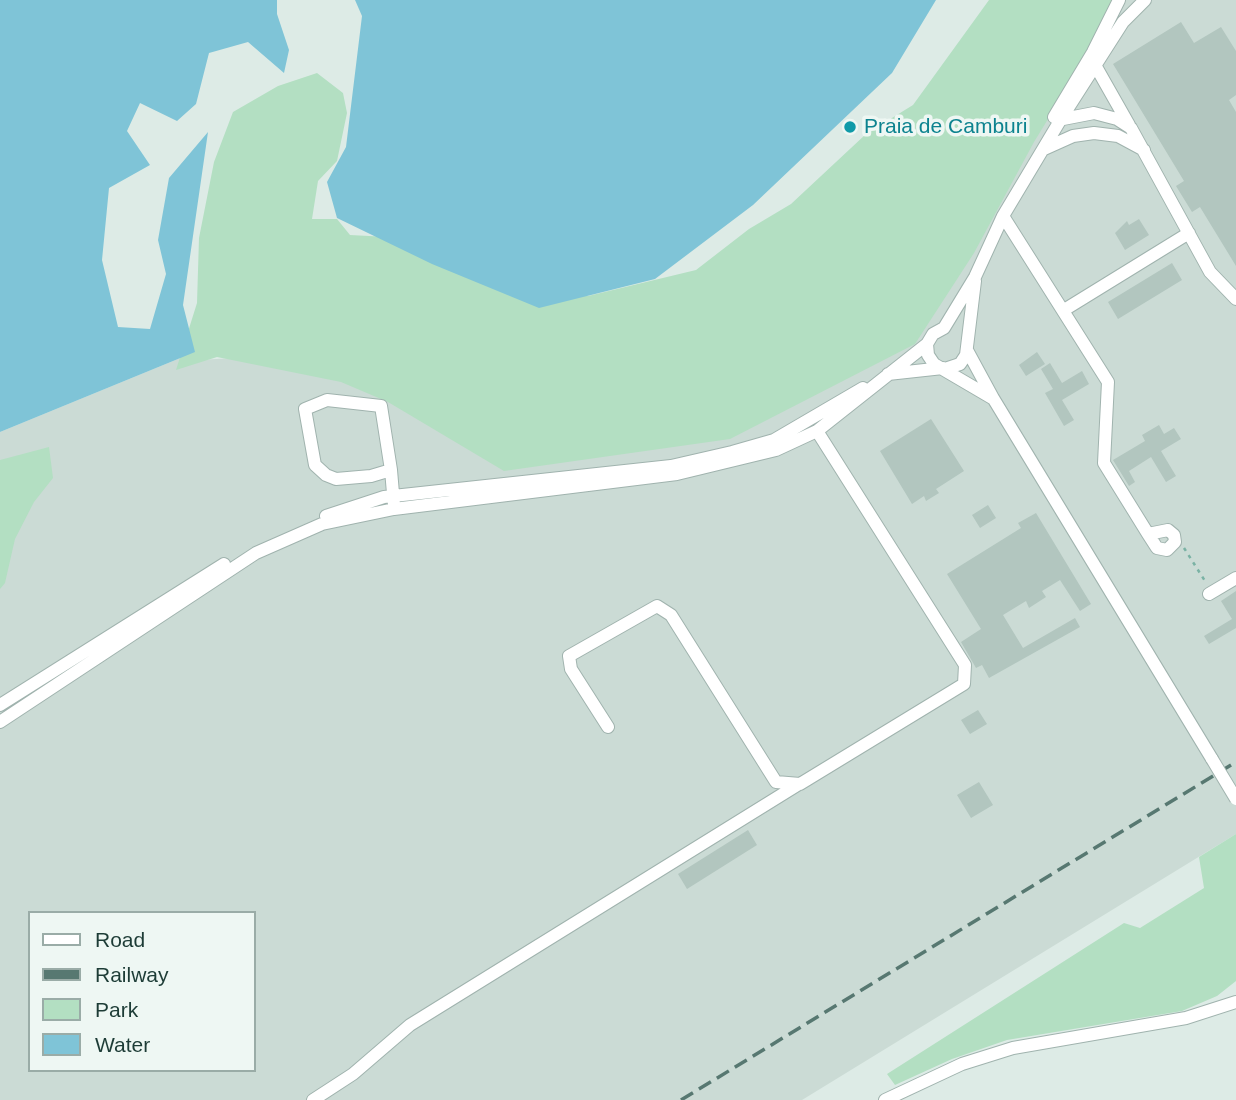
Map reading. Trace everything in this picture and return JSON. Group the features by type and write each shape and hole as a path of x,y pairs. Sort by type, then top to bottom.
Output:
{"street":[{"path":"0,722 256,553 322,524 394,502 677,474 776,450 817,431 927,344 933,334 944,328 975,277 1003,216 1044,149 1119,0"},
{"path":"0,705 187,585 254,547 322,518 394,502 671,466 732,452 774,440 886,374 960,364 967,348 975,277 998,210 1123,22 1145,0"},
{"path":"1095,65 1210,272 1236,299"},
{"path":"1056,121 1094,113 1117,118 1131,128"},
{"path":"1044,149 1073,136 1094,133 1118,136 1144,150"},
{"path":"1003,216 1108,382 1104,463 1148,534"},
{"path":"1064,310 1189,233"},
{"path":"944,328 961,334 993,398 1236,799"},
{"path":"927,344 930,359 993,398"},
{"path":"391,470 371,476 348,478 326,475 315,465 304,410 327,400 381,406 391,470 394,502"},
{"path":"313,1100 354,1074 410,1025 964,684 967,676 965,665 817,431"},
{"path":"1209,591 1236,578"},
{"path":"608,727 570,669 569,656 657,606 661,607 671,615 776,782 800,784"},
{"path":"1214,1010 1236,992"},
{"path":"886,1100 962,1065 1013,1048 1186,1018 1236,1002"}],"path":[{"path":"1182,544 1209,591"}],"shaded area":[{"path":"1113,0 1236,0 1236,834 802,1100 0,1100 0,432 195,352 197,360 274,356 471,430"}],"green space":[{"path":"989,0 1121,0 1034,142 974,253 915,344 730,439 504,471 388,402 341,382 217,357 176,370 197,303 199,238 214,162 233,112 278,86 317,73 343,93 347,113 337,161 318,181 312,219 337,219 350,235 388,237 540,296 588,296 696,270 749,229 791,204 866,134 913,105"},
{"path":"49,447 53,478 34,502 15,539 5,583 0,589 0,460"},
{"path":"1236,834 1236,981 1217,996 1182,1011 1007,1040 952,1059 895,1085 887,1074 1124,923 1140,928 1204,888 1199,857"}],"water":[{"path":"0,0 277,0 277,14 289,50 284,73 248,42 209,53 196,104 177,121 140,103 127,131 150,165 109,188 102,260 118,327 150,329 166,274 158,240 169,178 208,132 183,305 195,352 0,432"},
{"path":"355,0 936,0 892,73 753,205 655,279 539,308 432,264 337,218 327,182 346,147 362,16"}],"building":[{"path":"1181,22 1194,43 1221,27 1236,51 1236,95 1229,100 1236,112 1236,266 1200,207 1192,212 1176,186 1184,181 1113,64"},
{"path":"1139,219 1149,235 1125,250 1115,233 1127,221 1129,225"},
{"path":"1172,263 1182,280 1118,319 1108,302"},
{"path":"1037,352 1045,364 1026,376 1019,365"},
{"path":"1050,363 1062,383 1082,371 1089,384 1062,400 1074,420 1064,426 1045,393 1053,389 1041,369"},
{"path":"931,419 964,471 936,489 939,493 926,501 924,496 912,504 880,451"},
{"path":"1159,425 1164,434 1174,428 1181,439 1161,451 1176,476 1166,482 1151,457 1129,471 1135,482 1129,486 1113,460 1145,441 1142,435"},
{"path":"988,505 996,518 980,528 972,515"},
{"path":"1036,513 1091,604 1080,611 1060,580 1042,591 1046,597 1029,608 1026,601 1003,615 1023,648 1075,618 1080,627 989,678 982,665 976,668 961,642 981,629 947,574 1021,528 1018,523"},
{"path":"1236,591 1236,628 1209,644 1204,636 1232,619 1221,601"},
{"path":"978,710 987,724 970,734 961,720"},
{"path":"979,782 993,805 971,818 957,795"},
{"path":"748,830 757,845 687,889 678,874"}],"railway":[{"path":"681,1100 1236,762"}],"place":[{"name":"Praia de Camburi","path":"850,127"}]}
